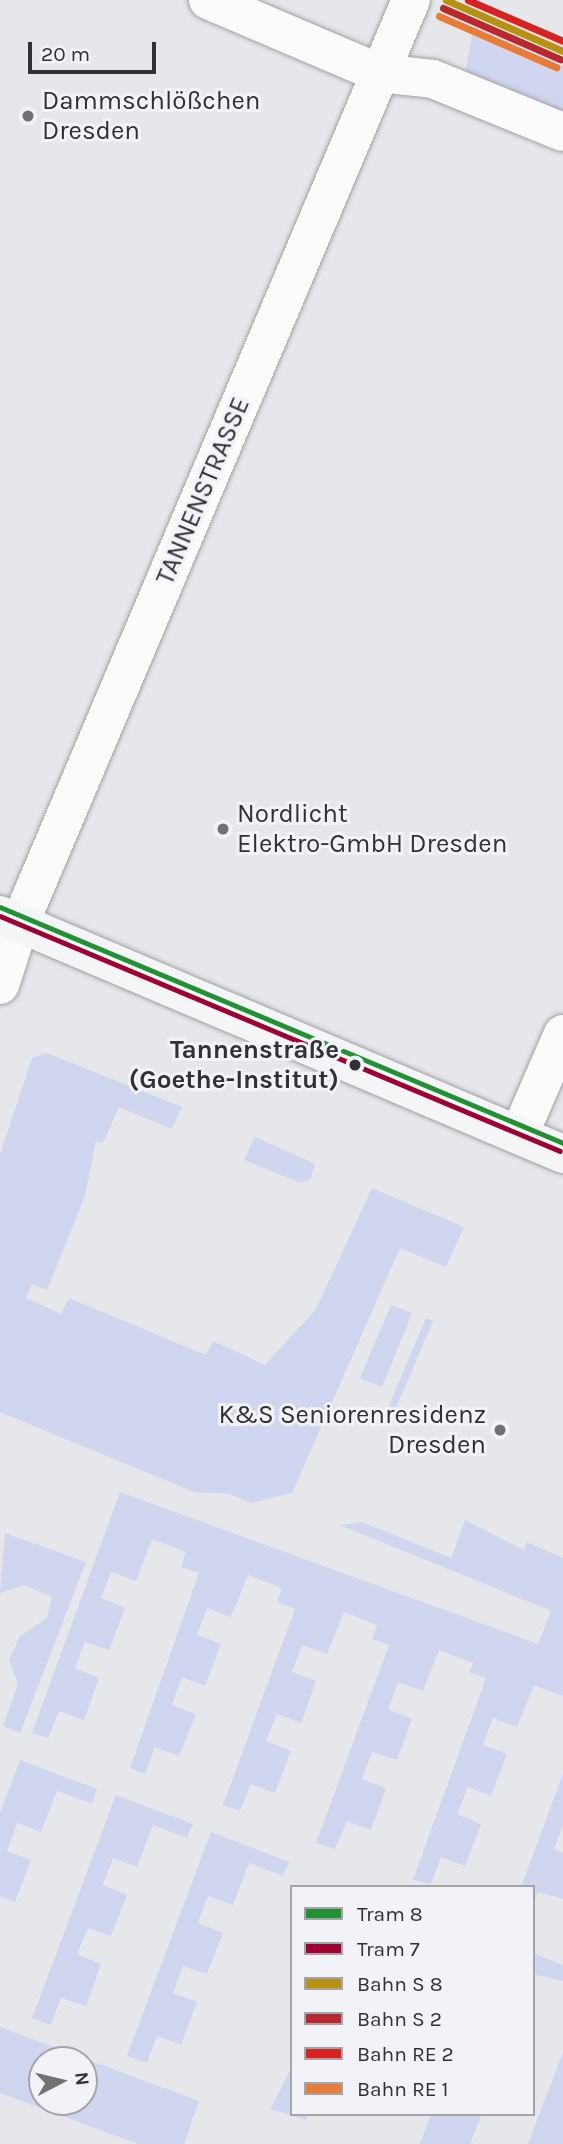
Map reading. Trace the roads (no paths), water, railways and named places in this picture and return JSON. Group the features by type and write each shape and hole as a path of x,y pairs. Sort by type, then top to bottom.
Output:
{"main road":[{"path":"10,919 563,1154"}],"street":[{"path":"208,0 379,74 433,79 563,132"},
{"name":"TANNENSTRASSE","path":"0,985 10,919 411,0"},
{"path":"519,1135 563,1034"}],"tram line":[{"name":"8","path":"0,907 563,1143"},
{"name":"7","path":"0,916 560,1151"}],"place":[{"name":"Dammschlößchen Dresden","path":"28,116"},
{"name":"Nordlicht Elektro-GmbH Dresden","path":"223,829"},
{"name":"Tannenstraße (Goethe-Institut)","path":"355,1065"},
{"name":"K&S Seniorenresidenz Dresden","path":"500,1430"}]}
